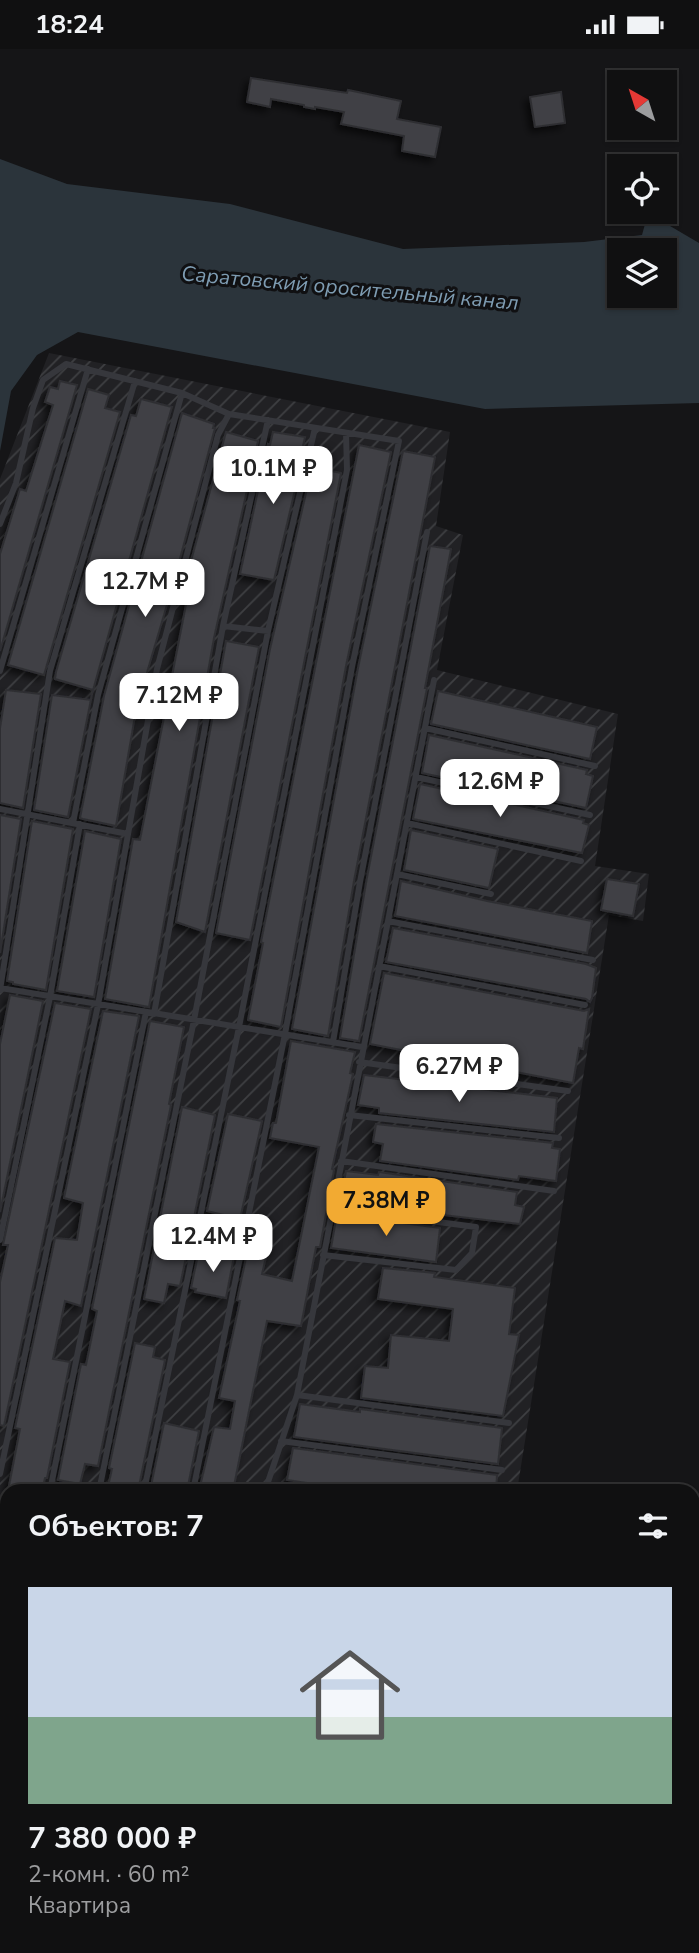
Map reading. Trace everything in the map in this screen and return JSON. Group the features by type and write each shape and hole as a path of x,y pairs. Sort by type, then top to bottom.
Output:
{"lane":[{"path":"0,524 16,483 33,408 43,380 66,364 183,393 229,414 399,441 352,667 285,1034 195,1484"},
{"path":"0,671 88,369"},
{"path":"135,381 50,671 0,989 362,1047"},
{"path":"0,1240 50,997 98,695 183,393"},
{"path":"0,1474 98,1005 157,669 218,435 229,414"},
{"path":"51,1484 150,1013 223,626 268,420"},
{"path":"100,1484 194,1020 268,631 315,428"},
{"path":"145,1484 239,1027 347,470 346,433"},
{"path":"333,1042 362,869 427,532"},
{"path":"223,626 268,631"},
{"path":"268,1484 297,1395 434,680"},
{"path":"425,729 594,766"},
{"path":"415,777 590,815"},
{"path":"0,809 128,834"},
{"path":"407,823 581,861"},
{"path":"397,874 491,894"},
{"path":"388,921 593,960"},
{"path":"379,966 585,1005"},
{"path":"359,1062 568,1091"},
{"path":"349,1115 559,1139"},
{"path":"341,1161 554,1191"},
{"path":"323,1255 456,1270 471,1253 476,1227 332,1208"},
{"path":"297,1395 509,1423"},
{"path":"0,1432 8,1434"},
{"path":"281,1441 502,1470"}],"shaded area":[{"path":"49,353 450,432 436,526 463,535 437,670 618,714 595,866 649,874 643,921 609,915 518,1484 0,1484 0,479"}],"water":[{"name":"Саратовский оросительный канал","path":"0,159 67,184 230,204 403,249 607,239 607,308 677,308 677,238 617,238 642,235 645,224 667,224 699,243 699,403 485,409 78,332 37,355 11,391 0,451"}],"building":[{"path":"251,78 347,93 348,90 401,101 397,119 441,127 435,157 402,151 404,136 341,124 344,112 315,109 271,99 270,107 247,102"},
{"path":"561,92 565,123 535,127 530,97"},
{"path":"60,381 77,385 0,651 0,554 20,489 26,491 53,405 45,402 50,387 58,389"},
{"path":"88,389 109,395 105,408 120,412 44,675 8,665"},
{"path":"141,399 172,407 92,694 93,690 55,679 56,672 131,415 136,416"},
{"path":"182,413 214,424 215,428 136,710 116,826 80,818 104,696"},
{"path":"226,432 258,441 214,638 149,1007 105,999 133,839 140,840 190,584 185,583"},
{"path":"273,432 305,437 274,580 240,574 268,444 270,445"},
{"path":"359,445 391,452 346,666 281,1027 248,1020"},
{"path":"403,451 435,457 354,881 328,1036 292,1029 358,668"},
{"path":"312,467 341,473 250,940 216,933 270,649"},
{"path":"430,546 451,549 427,688 359,1041 340,1038 366,883"},
{"path":"226,641 259,647 205,932 176,922"},
{"path":"6,690 41,694 23,808 0,803 0,728"},
{"path":"438,691 597,727 590,759 431,724"},
{"path":"52,695 91,700 68,817 34,810"},
{"path":"429,735 587,770 586,774 593,776 586,808 422,773"},
{"path":"420,784 584,820 583,823 589,825 582,853 413,819"},
{"path":"0,815 21,819 0,953"},
{"path":"32,821 73,829 46,990 7,981"},
{"path":"411,830 498,849 489,888 404,870"},
{"path":"85,831 121,839 94,997 57,991"},
{"path":"607,879 639,884 633,916 601,910"},
{"path":"401,881 592,921 587,953 395,916"},
{"path":"393,928 586,964 596,968 592,998 590,1002 586,999 386,962"},
{"path":"384,973 584,1011 589,1009 583,1049 579,1048 573,1083 370,1044"},
{"path":"10,995 43,1001 0,1212 0,1044"},
{"path":"55,1003 91,1009 4,1426 0,1425 0,1282 8,1245 3,1245"},
{"path":"103,1011 139,1016 81,1306 65,1301 53,1359 70,1362 47,1478 44,1484 9,1484 20,1429 15,1428 55,1238 77,1240 83,1203 64,1198"},
{"path":"150,1021 184,1027 169,1104 171,1105 98,1466 85,1464 80,1484 58,1480 81,1364 86,1365 97,1311 92,1309"},
{"path":"291,1041 355,1052 320,1247 316,1247 301,1326 267,1321 234,1484 201,1484 214,1427 230,1429 235,1401 219,1398 240,1301 237,1300 246,1258 249,1259 251,1250 267,1253 262,1274 292,1281 319,1147 270,1138 273,1123 276,1123"},
{"path":"364,1075 557,1098 554,1132 379,1113 379,1108 358,1105"},
{"path":"182,1107 215,1115 180,1286 168,1284 164,1303 144,1299"},
{"path":"228,1114 262,1121 240,1219 207,1211"},
{"path":"376,1124 553,1143 552,1148 560,1149 556,1181 519,1176 518,1180 380,1161 383,1144 373,1142"},
{"path":"346,1171 378,1175 379,1172 517,1192 515,1205 524,1207 520,1224 340,1203"},
{"path":"337,1214 440,1228 436,1262 331,1248"},
{"path":"199,1250 234,1256 226,1298 195,1292 196,1289 191,1288"},
{"path":"383,1268 435,1273 434,1277 515,1288 509,1334 519,1335 503,1416 361,1398 365,1366 388,1368 391,1335 449,1341 453,1309 378,1299"},
{"path":"135,1343 155,1347 153,1357 165,1360 139,1484 109,1484 112,1469 109,1468"},
{"path":"300,1404 360,1412 360,1409 502,1428 498,1464 294,1437"},
{"path":"164,1423 199,1431 188,1484 151,1484"},
{"path":"293,1448 497,1475 496,1484 314,1484 287,1480"}]}
